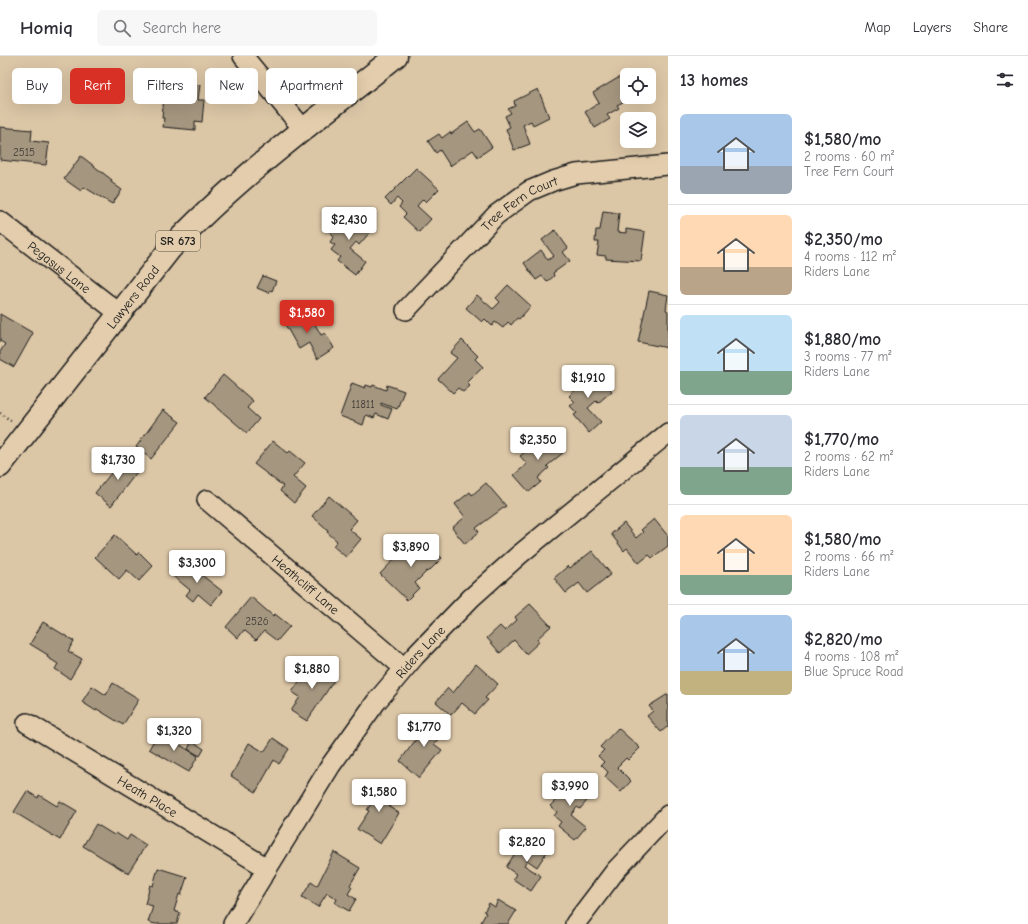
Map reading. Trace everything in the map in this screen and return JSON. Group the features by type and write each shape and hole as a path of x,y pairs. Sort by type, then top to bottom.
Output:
{"main road":[{"name":"Lawyers Road","path":"0,466 170,249 199,218 304,130 396,56"}],"street":[{"path":"243,56 304,130"},
{"name":"Tree Fern Court","path":"406,310 496,215 529,191 552,181 576,174 668,165"},
{"name":"Pegasus Lane","path":"0,221 119,313"},
{"name":"Riders Lane","path":"234,924 331,765 376,702 404,668 477,592 519,555 668,433"},
{"name":"Heathcliff Lane","path":"208,500 404,668"},
{"name":"Heath Place","path":"27,723 267,868"},
{"path":"575,924 616,870 668,815"}],"path":[{"path":"0,413 16,424"}],"building":[{"path":"620,77 620,104 617,105 619,108 607,115 610,119 595,128 585,112 599,103 593,93"},
{"path":"197,85 200,85 198,100 204,100 202,122 195,121 195,130 163,127 164,118 162,118 163,104 197,104"},
{"path":"538,89 549,117 533,125 531,121 523,125 530,144 514,150 506,129 510,127 505,116 511,113 508,109 515,106 514,101"},
{"path":"468,122 475,132 480,129 492,147 478,157 473,150 450,166 440,150 436,153 428,141 439,134 442,138 450,132 451,134"},
{"path":"0,127 32,130 31,141 49,143 46,165 0,160"},
{"path":"81,156 112,180 111,182 122,190 112,204 84,187 81,191 64,179"},
{"path":"416,168 439,189 426,202 423,199 417,206 431,219 419,232 403,217 406,214 399,207 402,203 397,198 391,205 385,199"},
{"path":"346,211 371,231 359,245 356,242 350,249 365,261 355,275 337,261 340,257 331,250 335,245 330,242 334,236 330,232"},
{"path":"603,211 619,213 617,232 626,233 626,229 645,232 641,261 606,259 606,256 597,255 599,242 595,242 596,230 600,230"},
{"path":"555,230 568,248 563,252 570,261 553,273 554,276 547,282 542,276 536,280 524,263 541,250 548,260 554,256 542,240"},
{"path":"263,276 276,281 272,291 270,290 269,293 257,288"},
{"path":"508,285 531,306 511,325 508,322 503,328 495,322 492,326 485,319 482,322 466,308 477,295 493,309 500,302 496,298"},
{"path":"649,291 668,295 666,310 668,311 668,348 638,342"},
{"path":"300,309 307,322 312,319 321,335 325,333 334,348 317,359 309,343 299,349 282,319"},
{"path":"0,314 33,333 14,367 0,359 0,352 5,344 0,341"},
{"path":"462,340 478,356 475,359 483,367 467,383 470,386 463,392 458,388 453,393 438,379 457,358 450,353"},
{"path":"592,369 612,391 598,403 596,401 588,408 601,422 589,433 574,415 577,413 570,406 575,402 569,396 575,390 572,387"},
{"path":"223,375 253,401 247,408 259,419 247,433 205,397"},
{"path":"352,383 365,388 366,385 372,387 373,385 386,390 387,385 404,391 397,409 381,403 381,405 392,409 388,419 376,414 374,418 366,415 363,425 340,416"},
{"path":"163,410 180,422 151,459 136,447"},
{"path":"547,433 564,452 547,466 549,468 538,478 541,482 529,492 514,475 527,464 520,456"},
{"path":"273,441 288,453 290,451 305,463 293,477 306,488 294,503 280,491 283,486 254,464"},
{"path":"125,456 140,468 111,506 95,493"},
{"path":"486,483 506,506 476,528 479,532 465,544 452,528 465,517 455,504 470,492 472,495"},
{"path":"329,496 357,520 349,529 361,539 346,557 333,546 337,541 327,532 328,530 312,516"},
{"path":"654,519 668,536 668,546 652,558 649,555 639,563 627,548 624,551 611,534 624,523 636,538 643,532 641,530"},
{"path":"115,535 137,555 139,552 153,566 139,581 127,570 119,579 95,557"},
{"path":"420,537 442,558 415,583 419,588 407,600 380,574 405,548 407,551"},
{"path":"592,551 611,574 587,593 579,583 566,593 554,578 568,566 570,568"},
{"path":"185,562 222,591 211,605 198,594 193,601 186,595 190,590 173,576"},
{"path":"251,597 273,616 275,614 290,626 277,641 264,631 256,640 244,630 238,638 226,627"},
{"path":"530,604 551,626 537,639 539,642 526,654 514,640 500,653 487,638 500,626 505,631 517,620 515,617"},
{"path":"43,622 74,641 68,651 82,659 70,679 55,669 58,664 47,657 48,655 30,644"},
{"path":"313,661 337,676 307,721 291,711 300,697 292,692"},
{"path":"476,664 498,684 485,698 488,700 475,714 462,703 451,715 436,702 448,688 453,693"},
{"path":"113,683 139,699 123,725 97,709 96,711 82,702 92,686 106,695"},
{"path":"668,694 668,726 661,732 647,716 653,711 649,706"},
{"path":"427,716 445,731 434,744 442,750 419,778 400,761 420,734 415,730"},
{"path":"618,728 640,748 628,760 626,758 617,767 631,781 621,792 605,777 608,772 601,765 604,762 598,756 604,750 600,747"},
{"path":"159,732 198,756 189,772 149,749"},
{"path":"273,738 289,749 279,764 274,760 256,792 231,776 249,743 264,752"},
{"path":"192,741 204,749 200,756 188,749"},
{"path":"568,777 591,796 580,809 577,807 571,815 586,827 575,840 558,826 561,822 554,816 557,812 550,806 556,800 552,797"},
{"path":"378,781 398,793 389,807 399,813 380,844 357,829 369,811 367,810 374,799 369,795"},
{"path":"27,791 38,798 39,795 57,806 60,801 77,811 60,840 14,812"},
{"path":"96,824 114,835 116,833 127,840 130,835 146,845 128,873 83,846"},
{"path":"522,839 528,844 531,839 548,850 537,867 527,860 524,865 541,876 531,891 513,879 516,874 506,867 518,849 516,848"},
{"path":"334,852 360,868 350,885 352,887 348,894 356,899 349,911 335,903 337,899 327,893 318,907 302,897 311,882 317,886"},
{"path":"158,868 187,877 181,895 179,894 174,911 180,913 177,924 155,924 148,922 153,906 145,904 150,885 153,886"},
{"path":"498,900 516,911 508,924 480,924 489,903 495,907"}]}
